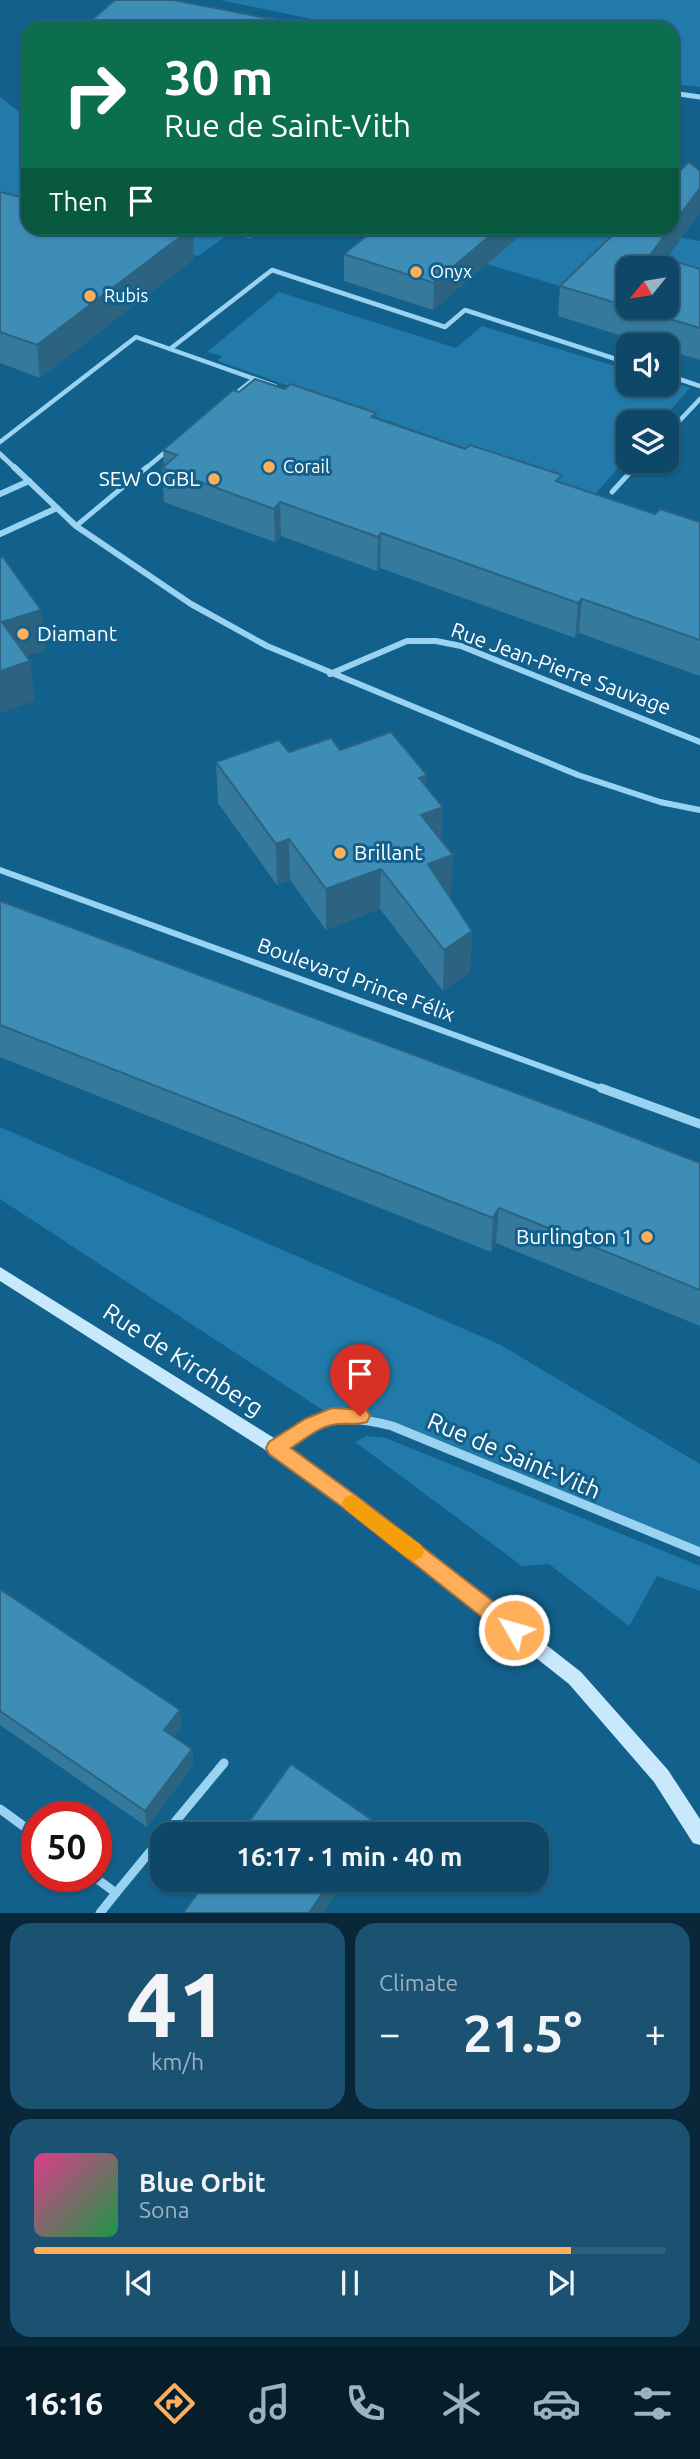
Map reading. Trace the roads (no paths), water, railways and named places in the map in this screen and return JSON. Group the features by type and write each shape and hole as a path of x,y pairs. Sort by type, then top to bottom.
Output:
{"main road":[{"name":"Rue de Kirchberg","path":"0,1273 276,1448 352,1503 575,1678 661,1776 700,1836"}],"street":[{"path":"255,18 270,21"},
{"path":"679,94 700,97"},
{"path":"170,349 272,270 445,327 465,310 616,359"},
{"path":"0,442 136,337 280,388"},
{"path":"224,403 254,379"},
{"path":"679,379 700,386"},
{"path":"679,421 700,399"},
{"path":"76,526 175,444"},
{"path":"0,454 76,526 191,604 267,646 578,775 660,802 700,810"},
{"path":"612,492 630,473"},
{"path":"0,494 29,481"},
{"path":"0,534 57,508"},
{"name":"Rue Jean-Pierre Sauvage","path":"330,674 407,641 436,641 461,646 700,742"},
{"name":"Boulevard Prince Félix","path":"0,870 700,1124"},
{"name":"Rue de Saint-Vith","path":"276,1448 312,1424 332,1416 360,1416 392,1426 700,1552"},
{"path":"175,1822 224,1763"},
{"path":"0,1810 21,1825"},
{"path":"100,1913 150,1852"},
{"path":"112,1890 116,1893"}],"place":[{"name":"Onyx","path":"416,272"},
{"name":"Rubis","path":"90,296"},
{"name":"Corail","path":"269,467"},
{"name":"SEW OGBL","path":"214,479"},
{"name":"Diamant","path":"23,634"},
{"name":"Brillant","path":"340,853"},
{"name":"Burlington 1","path":"647,1237"}]}
